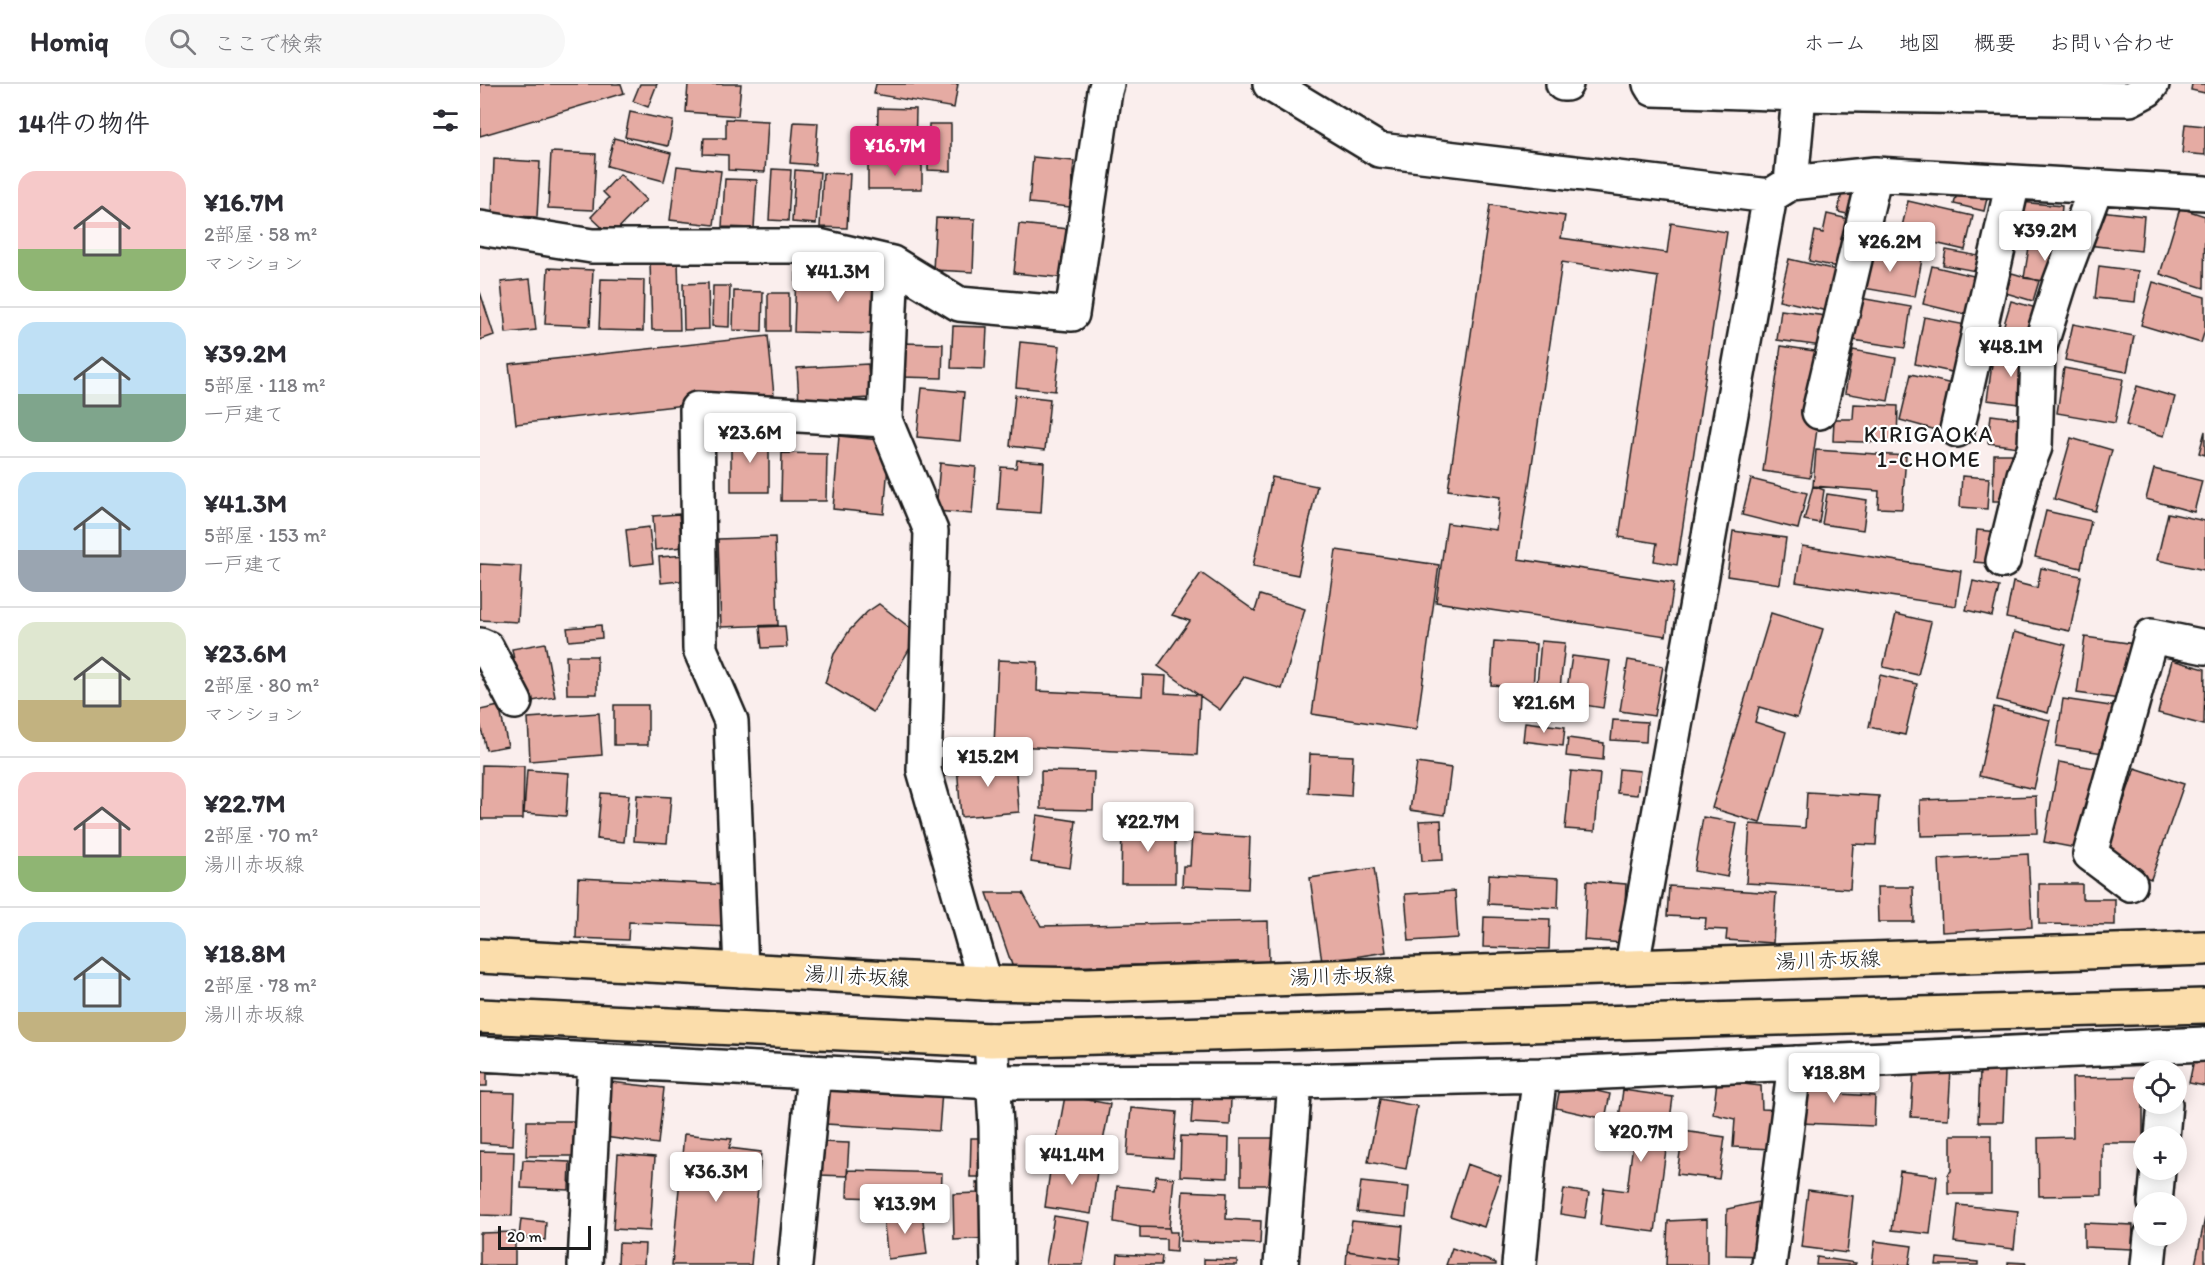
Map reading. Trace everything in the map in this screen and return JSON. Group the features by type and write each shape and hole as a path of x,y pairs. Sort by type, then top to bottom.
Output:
{"main road":[{"name":"湯川赤坂線","path":"480,956 985,983 1087,985 1632,965 2205,948"},
{"path":"480,1016 991,1040 2205,1006"}],"street":[{"path":"480,228 592,246 819,246 892,263 960,304 1072,314 1107,84"},
{"path":"1270,84 1379,150 1780,189 1875,174 2205,193"},
{"path":"1650,84 1653,89 1800,89 2130,99 2147,90 2152,84"},
{"path":"1632,965 1800,89"},
{"path":"1819,412 1875,174"},
{"path":"1957,430 2013,182"},
{"path":"2003,561 2024,475 2036,447 2038,353 2096,187"},
{"path":"892,263 885,420 931,531 924,770 985,983"},
{"path":"741,970 731,721 700,649 697,409 885,420"},
{"path":"2130,884 2090,854 2151,636 2205,647"},
{"path":"480,645 487,648 515,702"},
{"path":"991,1040 996,1126 998,1265"},
{"path":"480,1054 993,1082 1294,1082 1540,1075 1795,1062 2170,1058 2205,1044"},
{"path":"585,1265 595,1060"},
{"path":"1769,1265 1795,1062"},
{"path":"795,1265 814,1072"},
{"path":"1519,1265 1540,1075"},
{"path":"1281,1265 1294,1082"},
{"path":"2148,1265 2150,1246"}],"building":[{"path":"480,84 621,84 624,93 480,136"},
{"path":"640,84 657,84 648,107 633,101"},
{"path":"688,84 741,84 738,116 686,112"},
{"path":"876,84 958,84 954,108 874,94"},
{"path":"2192,84 2205,84 2205,93 2191,90"},
{"path":"878,108 916,109 915,155 877,154"},
{"path":"630,112 673,121 668,146 625,137"},
{"path":"726,119 768,121 765,172 728,170 728,155 703,154 704,138 726,138"},
{"path":"794,122 818,123 815,165 790,163"},
{"path":"929,124 951,124 951,171 928,170"},
{"path":"2185,124 2205,126 2205,155 2182,153"},
{"path":"614,138 671,153 664,181 607,166"},
{"path":"551,152 596,154 593,210 548,208"},
{"path":"1033,157 1074,161 1070,207 1029,203"},
{"path":"494,159 540,162 537,217 492,215"},
{"path":"868,165 922,165 922,189 868,189"},
{"path":"677,166 721,171 714,225 670,220"},
{"path":"772,169 791,170 788,221 769,220"},
{"path":"795,170 820,172 816,224 792,222"},
{"path":"823,173 850,174 847,228 820,227"},
{"path":"620,174 646,200 611,236 591,217 609,198 603,192"},
{"path":"725,179 757,180 754,228 722,227"},
{"path":"1959,187 1988,194 1984,211 1954,204"},
{"path":"1842,192 1860,196 1856,216 1838,212"},
{"path":"1908,201 1973,216 1965,250 1900,235"},
{"path":"2021,202 2062,206 2059,238 2018,234"},
{"path":"1490,205 1565,216 1561,238 1667,253 1671,223 1727,232 1677,565 1654,561 1657,543 1619,537 1658,277 1562,262 1518,559 1674,583 1666,636 1436,602 1447,523 1496,530 1500,497 1448,490"},
{"path":"2180,208 2205,216 2204,288 2160,274"},
{"path":"2091,210 2144,216 2141,251 2087,245"},
{"path":"1827,214 1857,221 1847,269 1809,261 1815,231 1823,233"},
{"path":"936,218 975,219 973,272 933,270"},
{"path":"1019,224 1069,229 1064,278 1014,273"},
{"path":"2030,241 2067,247 2060,283 2024,278"},
{"path":"1865,248 1922,259 1915,297 1858,287"},
{"path":"1946,250 1984,257 1981,272 1943,265"},
{"path":"1789,259 1845,272 1836,313 1779,300"},
{"path":"678,261 680,330 652,330 650,262"},
{"path":"1932,266 1982,278 1973,316 1923,304"},
{"path":"2099,266 2138,271 2135,302 2095,298"},
{"path":"548,268 593,270 590,326 545,324"},
{"path":"796,273 883,275 881,334 794,332"},
{"path":"2012,273 2039,281 2033,301 2006,293"},
{"path":"530,279 536,330 506,333 501,282"},
{"path":"601,279 644,280 643,331 599,330"},
{"path":"2153,282 2205,297 2205,330 2201,343 2141,325"},
{"path":"708,283 709,329 684,330 683,284"},
{"path":"713,286 730,286 729,327 712,326"},
{"path":"734,291 763,292 762,331 733,330"},
{"path":"480,292 494,335 480,340"},
{"path":"768,293 789,293 789,331 768,331"},
{"path":"1860,298 1911,307 1905,348 1853,340"},
{"path":"2011,301 2044,310 2033,348 2000,338"},
{"path":"1781,310 1826,316 1822,346 1777,340"},
{"path":"1924,317 1966,325 1956,373 1915,364"},
{"path":"2073,324 2134,336 2127,372 2065,360"},
{"path":"953,326 987,327 985,369 951,368"},
{"path":"768,336 774,395 516,424 509,364"},
{"path":"1020,342 1060,346 1055,391 1016,387"},
{"path":"901,343 943,344 942,378 900,377"},
{"path":"1781,346 1828,353 1810,478 1763,471"},
{"path":"1853,350 1896,358 1888,401 1845,393"},
{"path":"1994,350 2034,355 2028,405 1987,400"},
{"path":"868,364 870,398 799,402 797,368"},
{"path":"2064,368 2123,379 2115,423 2057,413"},
{"path":"1911,374 1952,384 1940,431 1900,420"},
{"path":"2137,386 2175,397 2164,436 2126,425"},
{"path":"922,388 964,392 960,441 917,437"},
{"path":"1015,395 1050,399 1045,450 1010,446"},
{"path":"1854,404 1898,406 1897,443 1833,441 1834,419 1853,419"},
{"path":"1991,415 2030,420 2026,448 1988,443"},
{"path":"2205,431 2205,455 2199,453"},
{"path":"839,436 890,441 884,514 833,509"},
{"path":"731,437 769,437 769,492 731,492"},
{"path":"2071,438 2112,450 2095,511 2054,499"},
{"path":"1816,450 1906,456 1902,509 1878,508 1879,491 1813,486"},
{"path":"782,453 827,454 826,501 781,501"},
{"path":"1994,454 2012,454 2011,501 1993,501"},
{"path":"1017,460 1044,462 1041,513 998,510 1001,467 1016,468"},
{"path":"940,463 976,467 972,514 936,511"},
{"path":"2154,469 2202,481 2194,512 2146,499"},
{"path":"1962,476 1989,478 1987,509 1960,507"},
{"path":"1272,477 1317,486 1298,575 1253,566"},
{"path":"1751,479 1807,493 1798,529 1742,515"},
{"path":"1813,486 1824,490 1819,523 1804,520"},
{"path":"1827,494 1867,500 1863,530 1822,524"},
{"path":"2046,511 2091,521 2081,568 2035,557"},
{"path":"2168,513 2205,521 2205,570 2157,560"},
{"path":"679,514 682,547 655,550 653,516"},
{"path":"649,527 653,563 630,566 626,530"},
{"path":"1977,530 2000,532 1997,564 1974,562"},
{"path":"1733,531 1786,538 1780,584 1727,576"},
{"path":"775,537 778,625 721,627 718,539"},
{"path":"1802,546 1961,571 1956,606 1796,582"},
{"path":"1336,550 1439,565 1416,730 1312,714"},
{"path":"687,555 689,580 661,583 659,557"},
{"path":"480,564 521,566 518,622 480,620"},
{"path":"2041,568 2081,576 2070,631 2006,618 2013,582 2037,588"},
{"path":"1201,573 1255,611 1260,595 1305,609 1282,689 1244,677 1220,710 1158,666 1190,621 1172,615"},
{"path":"1973,581 1999,587 1992,616 1966,610"},
{"path":"879,604 918,634 873,712 825,683 834,654 849,631 867,612"},
{"path":"1771,613 1823,629 1797,718 1759,707 1755,722 1786,732 1760,823 1712,808"},
{"path":"1896,614 1931,622 1918,675 1883,667"},
{"path":"601,625 602,638 569,641 567,628"},
{"path":"785,626 787,647 762,648 760,627"},
{"path":"2014,632 2066,645 2048,713 1997,700"},
{"path":"2085,637 2135,644 2127,700 2077,693"},
{"path":"1494,641 1536,644 1533,688 1491,685"},
{"path":"1541,641 1565,643 1559,697 1536,695"},
{"path":"545,643 555,697 522,703 512,649"},
{"path":"566,656 597,656 597,694 567,694"},
{"path":"1572,656 1610,661 1603,708 1565,702"},
{"path":"998,660 1038,662 1037,691 1142,696 1143,675 1166,676 1165,693 1200,695 1197,755 994,745"},
{"path":"1628,660 1663,666 1654,716 1620,711"},
{"path":"2172,660 2205,669 2204,725 2158,713"},
{"path":"1880,675 1917,684 1905,735 1869,727"},
{"path":"2063,699 2117,707 2110,754 2056,746"},
{"path":"614,705 648,705 648,745 614,745"},
{"path":"499,706 508,746 486,750 480,723 480,710"},
{"path":"1994,707 2050,720 2034,789 1979,776"},
{"path":"599,713 602,755 530,761 528,718"},
{"path":"1613,720 1647,722 1646,742 1611,740"},
{"path":"1525,722 1565,727 1563,746 1523,741"},
{"path":"1568,738 1604,743 1603,760 1566,756"},
{"path":"1310,754 1353,756 1351,796 1308,793"},
{"path":"1015,760 1019,812 961,817 957,765"},
{"path":"2059,762 2101,769 2087,850 2044,842"},
{"path":"1417,763 1451,768 1445,815 1410,810"},
{"path":"482,765 524,766 523,819 481,819"},
{"path":"2135,768 2184,784 2151,879 2103,862"},
{"path":"1619,769 1640,771 1637,795 1617,793"},
{"path":"527,770 569,773 566,816 524,813"},
{"path":"1041,771 1094,772 1093,810 1041,809"},
{"path":"1571,771 1600,774 1595,831 1565,829"},
{"path":"1807,792 1879,796 1876,845 1853,844 1850,889 1746,883 1750,824 1805,828"},
{"path":"601,793 629,795 624,842 597,839"},
{"path":"637,795 671,797 667,843 634,841"},
{"path":"2036,796 2037,833 1921,836 1920,800"},
{"path":"1037,815 1076,821 1070,868 1031,862"},
{"path":"1703,817 1737,823 1727,877 1694,871"},
{"path":"1441,820 1443,860 1422,861 1419,821"},
{"path":"1122,822 1175,822 1175,883 1121,883"},
{"path":"1192,834 1250,837 1248,889 1182,886 1183,866 1190,866"},
{"path":"2028,854 2032,927 1942,932 1939,859"},
{"path":"1374,868 1386,952 1322,962 1310,878"},
{"path":"1489,874 1559,878 1558,908 1488,904"},
{"path":"578,878 731,885 729,926 629,922 628,940 576,938"},
{"path":"1587,881 1626,884 1623,943 1584,940"},
{"path":"2039,884 2082,884 2082,899 2115,899 2115,925 2039,924"},
{"path":"1669,886 1776,893 1773,943 1726,940 1727,930 1705,929 1706,918 1667,916"},
{"path":"1877,887 1913,887 1914,922 1878,922"},
{"path":"1455,891 1458,938 1409,941 1405,894"},
{"path":"987,893 1023,893 1041,926 1268,921 1269,962 1013,968"},
{"path":"1484,917 1550,919 1549,949 1483,947"},
{"path":"2196,1050 2205,1051 2205,1086 2189,1083"},
{"path":"480,1064 515,1065 515,1073 487,1073 487,1086 480,1086"},
{"path":"1914,1067 1951,1069 1948,1119 1911,1117"},
{"path":"1980,1070 2005,1071 2003,1122 1978,1122"},
{"path":"1803,1075 1841,1077 1840,1094 1875,1096 1874,1126 1800,1123"},
{"path":"2133,1077 2133,1114 2143,1114 2143,1126 2133,1126 2133,1143 2102,1143 2102,1195 2039,1196 2038,1138 2073,1137 2072,1078"},
{"path":"1717,1081 1761,1086 1762,1109 1782,1110 1771,1149 1733,1147 1735,1119 1713,1114"},
{"path":"610,1082 664,1088 658,1144 604,1137"},
{"path":"1561,1083 1610,1094 1605,1119 1556,1108"},
{"path":"829,1084 942,1091 939,1131 826,1124"},
{"path":"1623,1090 1673,1097 1655,1232 1600,1225 1604,1188 1627,1191 1635,1127 1618,1125"},
{"path":"480,1092 515,1093 513,1145 480,1143"},
{"path":"1065,1096 1110,1104 1100,1158 1055,1150"},
{"path":"1193,1096 1231,1098 1230,1125 1191,1123"},
{"path":"1380,1099 1417,1106 1406,1169 1368,1162"},
{"path":"1131,1108 1177,1112 1173,1158 1127,1155"},
{"path":"527,1121 584,1121 584,1156 526,1156"},
{"path":"1683,1131 1725,1137 1719,1179 1677,1174"},
{"path":"684,1134 732,1139 729,1148 761,1152 751,1265 672,1265"},
{"path":"1951,1135 1991,1135 1991,1194 1948,1194 1948,1174 1951,1171"},
{"path":"1181,1136 1229,1138 1228,1178 1180,1176"},
{"path":"971,1138 993,1138 992,1177 970,1177"},
{"path":"1241,1138 1278,1138 1278,1185 1241,1185"},
{"path":"820,1142 849,1143 847,1176 819,1175"},
{"path":"480,1151 514,1152 512,1216 480,1215"},
{"path":"618,1154 655,1157 650,1231 613,1229"},
{"path":"1052,1157 1098,1164 1091,1214 1045,1207"},
{"path":"523,1160 570,1162 569,1190 521,1188"},
{"path":"1467,1164 1501,1176 1484,1227 1450,1216"},
{"path":"848,1170 942,1173 941,1200 847,1197"},
{"path":"1900,1171 1937,1176 1930,1234 1892,1230"},
{"path":"1156,1176 1174,1178 1169,1228 1140,1227 1114,1222 1117,1186 1154,1190"},
{"path":"990,1182 992,1238 954,1240 953,1194 977,1193 976,1183"},
{"path":"1361,1182 1409,1187 1406,1217 1357,1212"},
{"path":"1564,1189 1589,1193 1585,1218 1560,1214"},
{"path":"1808,1190 1853,1196 1847,1253 1801,1247"},
{"path":"1183,1191 1227,1193 1226,1219 1261,1221 1260,1244 1180,1241"},
{"path":"1768,1200 1767,1256 1726,1255 1727,1209"},
{"path":"1958,1205 2018,1211 2014,1249 1954,1242"},
{"path":"922,1212 927,1254 888,1259 883,1216"},
{"path":"1054,1216 1090,1222 1083,1265 1046,1265"},
{"path":"2205,1218 2205,1265 2195,1265"},
{"path":"521,1219 546,1222 545,1240 519,1237"},
{"path":"1707,1219 1707,1265 1666,1265 1668,1221"},
{"path":"1352,1221 1403,1226 1400,1259 1347,1251"},
{"path":"2084,1223 2133,1225 2132,1249 2084,1247"},
{"path":"1140,1227 1169,1228 1170,1232 1177,1232 1176,1252 1166,1251 1166,1239 1140,1238"},
{"path":"515,1232 515,1265 480,1265 480,1233"},
{"path":"1875,1241 1912,1246 1909,1265 1872,1265"},
{"path":"619,1243 645,1244 644,1265 618,1265"},
{"path":"1452,1248 1496,1263 1496,1265 1446,1265"},
{"path":"1347,1251 1400,1259 1399,1265 1346,1265"},
{"path":"1118,1254 1162,1256 1161,1265 1117,1265"},
{"path":"1817,1257 1856,1263 1855,1265 1816,1265"},
{"path":"1937,1258 1978,1262 1978,1265 1936,1265"},
{"path":"1204,1259 1237,1260 1237,1265 1204,1265"},
{"path":"2008,1262 2026,1263 2025,1265 2008,1265"}],"district":[{"name":"KIRIGAOKA 1-CHOME","path":"1929,446"}]}
